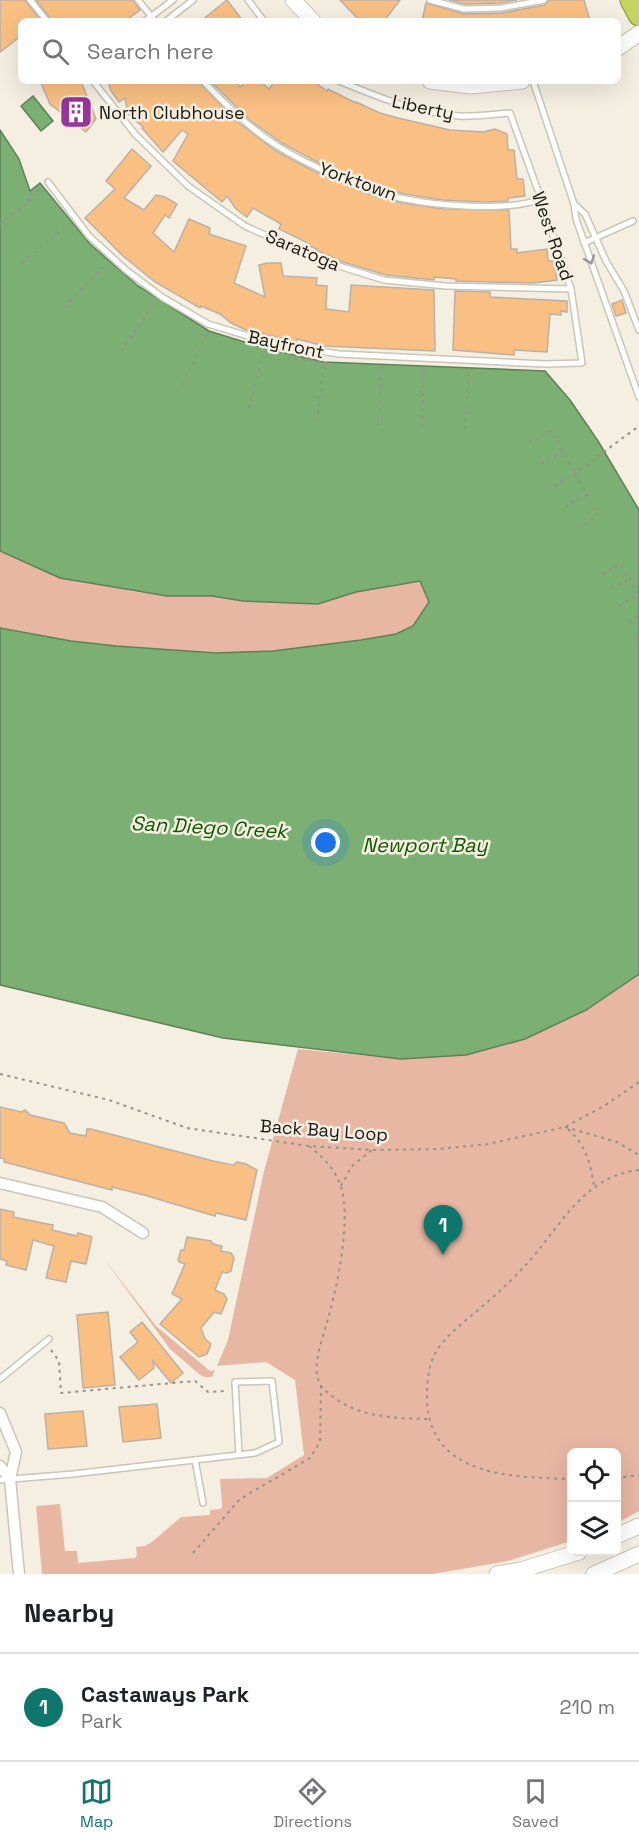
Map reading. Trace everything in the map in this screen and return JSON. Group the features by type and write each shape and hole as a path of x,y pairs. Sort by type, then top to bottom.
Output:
{"highway":[{"path":"631,0 639,15"}],"street":[{"path":"293,0 311,18"},
{"path":"621,46 639,33"},
{"path":"455,84 471,86 491,84"},
{"path":"0,1183 102,1207 143,1233"},
{"path":"0,1413 16,1452 5,1479"},
{"path":"0,1466 5,1479 19,1574"},
{"path":"621,1534 639,1526"},
{"path":"594,1574 639,1554"},
{"path":"497,1574 567,1555"}],"lane":[{"path":"30,0 45,18"},
{"path":"138,0 152,18"},
{"path":"154,18 173,0"},
{"path":"170,18 193,0"},
{"path":"248,0 262,18"},
{"path":"430,0 464,9 474,9 501,8 544,0"},
{"name":"Saratoga","path":"95,84 135,134 188,186 245,226 323,261 384,280 446,286 571,289"},
{"name":"Yorktown","path":"205,84 231,110 278,146 319,168 387,195 460,206 500,206 541,199"},
{"name":"Liberty","path":"346,84 378,98 420,110 460,116 510,113"},
{"path":"534,84 574,204 584,243 639,397"},
{"name":"West Road","path":"510,113 571,289 582,363"},
{"name":"Bayfront","path":"48,183 89,236 126,270 162,297 208,324 271,343 339,354 545,364 582,363"},
{"path":"574,204 585,214 606,261 624,291 639,330"},
{"path":"584,243 633,221"},
{"path":"0,1379 47,1341"},
{"path":"5,1479 73,1474 239,1455 255,1453 279,1442 273,1381 236,1382 239,1455"},
{"path":"195,1460 202,1503"}],"path":[{"path":"29,201 27,198 48,183"},
{"path":"0,225 43,191"},
{"path":"22,261 69,225 75,231"},
{"path":"65,307 106,264 100,258"},
{"path":"121,351 156,302"},
{"path":"183,385 208,331"},
{"path":"249,408 264,351 255,348"},
{"path":"283,356 335,364"},
{"path":"317,421 324,363"},
{"path":"378,425 382,366"},
{"path":"414,368 424,368 422,426"},
{"path":"465,429 469,370 477,370"},
{"path":"554,486 639,426"},
{"path":"529,443 551,431 598,515 579,527"},
{"path":"541,464 563,452"},
{"path":"565,507 586,494"},
{"path":"602,574 621,564 638,594 619,606"},
{"path":"611,588 630,579"},
{"path":"629,622 639,616"},
{"name":"Back Bay Loop","path":"0,1074 109,1100 187,1128 309,1146 373,1150 438,1149 488,1144 565,1127 604,1106 639,1082"},
{"path":"565,1127 617,1142 639,1155"},
{"path":"565,1127 579,1139 589,1159 594,1186"},
{"path":"193,1553 240,1499 310,1458 320,1442 321,1386 317,1373 319,1352 341,1255 345,1209 341,1186 331,1167 309,1146"},
{"path":"341,1186 352,1166 373,1150"},
{"path":"567,1479 497,1474 478,1470 451,1454 442,1443 430,1420 427,1397 430,1365 450,1334 525,1266 571,1209 594,1186 610,1177 639,1170"},
{"path":"47,1341 60,1360 62,1393 195,1381 208,1392 236,1391"},
{"path":"321,1386 340,1401 362,1412 384,1418 430,1420"},
{"path":"621,1477 639,1475"}],"shaded area":[{"path":"0,551 13,557 130,591 167,596 212,596 243,601 318,604 356,592 421,581 429,602 413,626 397,634 273,651 216,653 71,641 0,628"},
{"path":"639,974 639,1511 621,1521 621,1448 567,1448 567,1542 508,1561 433,1574 42,1574 36,1506 60,1504 65,1551 77,1551 78,1563 135,1558 136,1547 152,1542 181,1517 210,1515 210,1510 221,1509 220,1479 267,1478 304,1455 295,1380 266,1362 217,1366 228,1340 264,1171 298,1049 400,1059 466,1055 525,1039 586,1010"},
{"path":"105,1260 156,1326 210,1371 215,1370 212,1377 199,1374 170,1349"}],"water":[{"path":"33,96 53,121 41,131 21,106"},
{"name":"Newport Bay","path":"0,130 19,159 30,191 40,183 90,244 138,286 209,331 264,348 324,362 545,371 570,400 598,441 639,510 639,974 586,1010 525,1039 466,1055 401,1059 223,1038 0,985 0,628 71,641 116,646 216,653 273,651 396,634 413,626 429,602 420,581 356,592 318,604 243,601 212,596 167,596 60,578 0,551"}],"building":[{"path":"0,0 25,0 39,18 18,18 18,38 0,52"},
{"path":"36,0 133,0 140,10 129,18 50,18"},
{"path":"227,0 241,18 205,18"},
{"path":"340,0 400,0 386,18 357,18"},
{"path":"449,0 517,0 465,4"},
{"path":"549,0 584,0 589,18 423,18 426,3 464,14 502,13 545,5"},
{"name":"North Clubhouse","path":"41,84 82,84 96,119 86,132 50,104"},
{"path":"109,84 201,84 235,120 276,151 315,172 373,196 443,209 509,210 511,249 517,249 517,253 547,249 548,261 554,261 557,280 533,283 456,281 456,279 434,277 434,280 386,275 343,262 279,229 281,224 253,208 247,217 236,209 227,196 222,202 173,161 188,134 182,130 163,152 143,127 128,114 125,98 119,102"},
{"path":"213,84 238,84 240,87 243,84 263,84 269,89 273,84 317,84 327,91 328,89 380,113 398,118 450,130 483,132 495,129 507,134 508,150 514,150 517,179 523,179 525,196 508,198 508,201 486,202 443,200 404,194 363,182 319,163 282,143 251,121"},
{"path":"132,149 151,166 124,198 144,210 156,195 177,204 169,218 165,215 153,233 174,252 189,219 210,228 209,234 246,246 234,283 265,297 259,265 267,263 281,263 283,276 317,278 316,285 327,286 326,309 349,312 351,285 434,290 435,351 324,346 246,330 231,323 220,314 201,306 200,308 155,282 123,256 85,218 115,189 106,181"},
{"path":"455,291 490,292 490,297 567,301 567,312 561,311 561,315 550,314 547,352 514,350 514,355 453,350"},
{"path":"622,300 626,313 616,316 612,304"},
{"path":"0,1107 21,1112 25,1110 30,1115 64,1123 70,1133 86,1136 87,1129 91,1129 213,1161 233,1165 237,1162 246,1164 257,1170 246,1220 216,1213 215,1216 144,1195 112,1187 112,1190 4,1162 5,1159 0,1158"},
{"path":"0,1209 14,1212 13,1217 53,1225 52,1230 92,1237 86,1264 71,1261 66,1282 46,1278 54,1246 33,1240 26,1270 6,1265 7,1261 0,1259"},
{"path":"187,1237 211,1241 213,1244 222,1246 221,1251 231,1253 234,1258 231,1271 222,1272 215,1290 224,1294 227,1299 221,1314 214,1312 201,1328 205,1339 211,1344 207,1354 199,1357 160,1324 182,1299 172,1294 185,1264 178,1260 181,1250 184,1250"},
{"path":"108,1312 115,1385 83,1388 77,1315"},
{"path":"142,1322 183,1373 171,1383 153,1361 154,1368 139,1380 120,1357 138,1342 130,1332"},
{"path":"157,1404 161,1438 123,1442 119,1407"},
{"path":"83,1411 87,1446 48,1449 45,1414"}],"place":[{"name":"North Clubhouse","path":"76,112"},
{"name":"Castaways Park","path":"443,1255"}],"water label":[{"name":"San Diego Creek","path":"209,827"}]}
